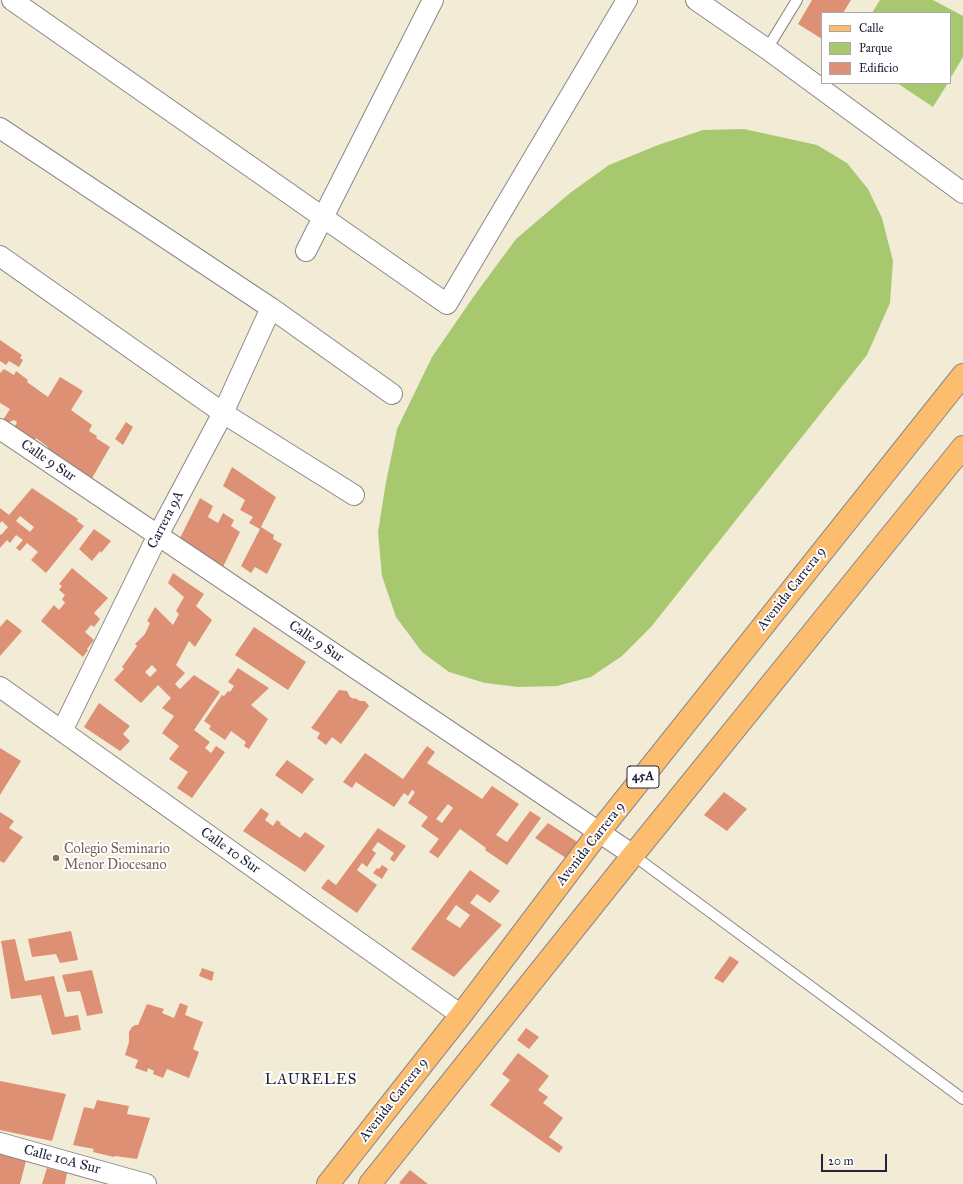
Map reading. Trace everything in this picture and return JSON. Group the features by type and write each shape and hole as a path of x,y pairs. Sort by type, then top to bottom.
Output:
{"main road":[{"name":"Avenida Carrera 9","path":"328,1184 461,1015 599,832 963,375"},
{"path":"370,1184 633,855 963,448"}],"street":[{"path":"12,0 447,304 627,0"},
{"path":"306,251 433,0"},
{"path":"696,0 767,49 963,193"},
{"path":"0,128 271,308 392,394"},
{"path":"0,256 223,413 354,495"},
{"name":"Carrera 9A","path":"62,731 158,535 223,413 271,308"},
{"name":"Calle 9 Sur","path":"3,436 158,535 633,855"},
{"name":"Calle 10 Sur","path":"0,687 461,1015"},
{"name":"Calle 10A Sur","path":"0,1143 146,1184"}],"lane":[{"path":"767,49 797,0"},
{"path":"633,855 963,1099"}],"green space":[{"path":"880,0 933,0 963,16 963,57 951,77 951,12 873,12"},
{"path":"898,84 947,84 933,107"},
{"path":"744,129 817,145 847,163 868,189 882,218 893,261 890,303 867,355 651,627 622,656 591,677 557,686 518,687 485,683 449,672 422,652 396,617 382,576 378,532 386,482 397,429 432,357 516,239 570,193 609,165 658,145 703,130"}],"building":[{"path":"812,0 851,0 844,12 821,12 821,38 798,24"},
{"path":"0,340 22,355 20,358 23,360 19,367 9,361 6,365 0,361"},
{"path":"4,369 14,375 16,371 28,380 27,382 48,397 60,377 83,391 71,410 92,425 89,431 97,436 96,438 110,447 91,480 46,452 48,447 36,438 33,442 14,428 17,422 14,420 7,423 3,420 10,409 0,403 0,373"},
{"path":"126,422 133,427 123,445 115,439"},
{"path":"232,467 276,497 261,527 274,535 273,539 282,544 267,574 255,567 251,573 241,566 260,529 249,523 253,517 240,510 245,500 223,486"},
{"path":"32,488 78,519 77,521 84,526 46,573 31,560 38,552 27,543 20,551 16,548 23,540 16,535 10,543 7,540 0,548 0,534 1,535 8,527 2,521 0,523 0,508 9,515","holes":["20,516 34,527 30,532 16,521"]},
{"path":"200,498 213,506 208,517 218,523 223,513 234,520 231,526 240,532 220,573 179,540"},
{"path":"94,529 111,541 92,561 79,549"},
{"path":"72,568 108,598 94,613 100,619 94,627 91,625 85,632 94,640 83,657 41,621 54,605 59,610 65,603 62,599 65,595 59,590 62,586 59,584"},
{"path":"173,573 204,594 196,606 212,620 195,647 189,641 176,665 185,673 175,684 180,689 194,675 220,692 194,730 210,742 205,748 211,753 216,746 225,752 192,798 177,788 188,772 169,759 179,746 162,733 174,716 162,708 171,698 158,685 141,703 114,680 124,669 122,667 137,646 135,644 145,634 150,623 147,621 155,607 173,625 179,614 176,611 184,597 168,583","holes":["152,665 157,670 150,677 145,672"]},
{"path":"7,619 22,631 0,656 0,627"},
{"path":"254,627 306,662 288,690 235,655"},
{"path":"238,668 269,688 251,705 268,719 249,749 244,746 246,742 231,731 225,740 209,729 211,726 204,721 222,695 224,696 228,691 230,692 234,686 228,682"},
{"path":"339,690 347,691 350,697 360,701 365,701 369,706 341,744 332,737 326,745 317,738 320,733 311,728"},
{"path":"99,703 130,726 123,734 130,741 120,751 84,727"},
{"path":"427,746 435,752 427,763 482,799 492,786 519,804 496,835 507,842 530,811 541,818 507,865 485,850 486,848 460,829 438,858 429,852 439,839 421,826 428,817 408,803 415,792 412,790 408,796 404,793 394,807 356,782 352,788 343,782 365,753 403,779","holes":["448,804 453,808 442,823 436,819"]},
{"path":"0,748 21,761 0,795"},
{"path":"287,760 314,779 302,794 275,775"},
{"path":"724,792 747,809 727,831 704,815"},
{"path":"261,808 269,814 265,820 273,826 277,820 281,823 280,824 300,838 305,832 325,846 305,872 243,831"},
{"path":"0,812 14,821 9,828 23,837 4,863 0,861"},
{"path":"548,823 579,843 566,858 535,838"},
{"path":"378,828 406,846 394,862 390,859 394,853 378,842 372,850 376,853 367,867 362,863 357,870 377,885 357,913 321,888 328,879 336,885"},
{"path":"382,865 388,869 382,879 373,873"},
{"path":"470,870 500,891 490,903 477,894 470,903 502,925 454,977 411,949","holes":["456,905 470,915 460,928 446,919"]},
{"path":"71,931 78,960 60,963 56,954 32,957 28,939"},
{"path":"15,939 25,981 54,976 65,1017 78,1015 81,1030 52,1035 41,995 11,999 1,941"},
{"path":"730,956 739,962 723,983 714,978"},
{"path":"202,968 214,972 212,981 199,976"},
{"path":"92,970 103,1013 87,1016 80,991 67,992 62,975"},
{"path":"180,1003 188,1006 185,1015 203,1022 193,1049 199,1052 189,1078 167,1069 163,1078 153,1074 154,1071 148,1068 147,1072 135,1068 138,1060 125,1055 129,1042 129,1032 132,1027 138,1025 147,1004 164,1009 162,1013 174,1018"},
{"path":"526,1028 539,1037 529,1049 517,1040"},
{"path":"518,1053 549,1076 538,1090 548,1097 543,1103 563,1118 549,1137 563,1147 559,1153 490,1105 510,1080 502,1074"},
{"path":"0,1081 66,1094 52,1141 0,1130"},
{"path":"97,1100 129,1106 127,1114 150,1118 137,1159 114,1157 93,1152 94,1149 73,1145 84,1107 94,1109"},
{"path":"0,1154 26,1161 20,1184 0,1184"},
{"path":"47,1168 67,1173 65,1184 42,1184"},
{"path":"410,1170 428,1184 399,1183"}],"place":[{"name":"Colegio Seminario Menor Diocesano","path":"56,858"}],"district":[{"name":"LAURELES","path":"311,1080"}]}
